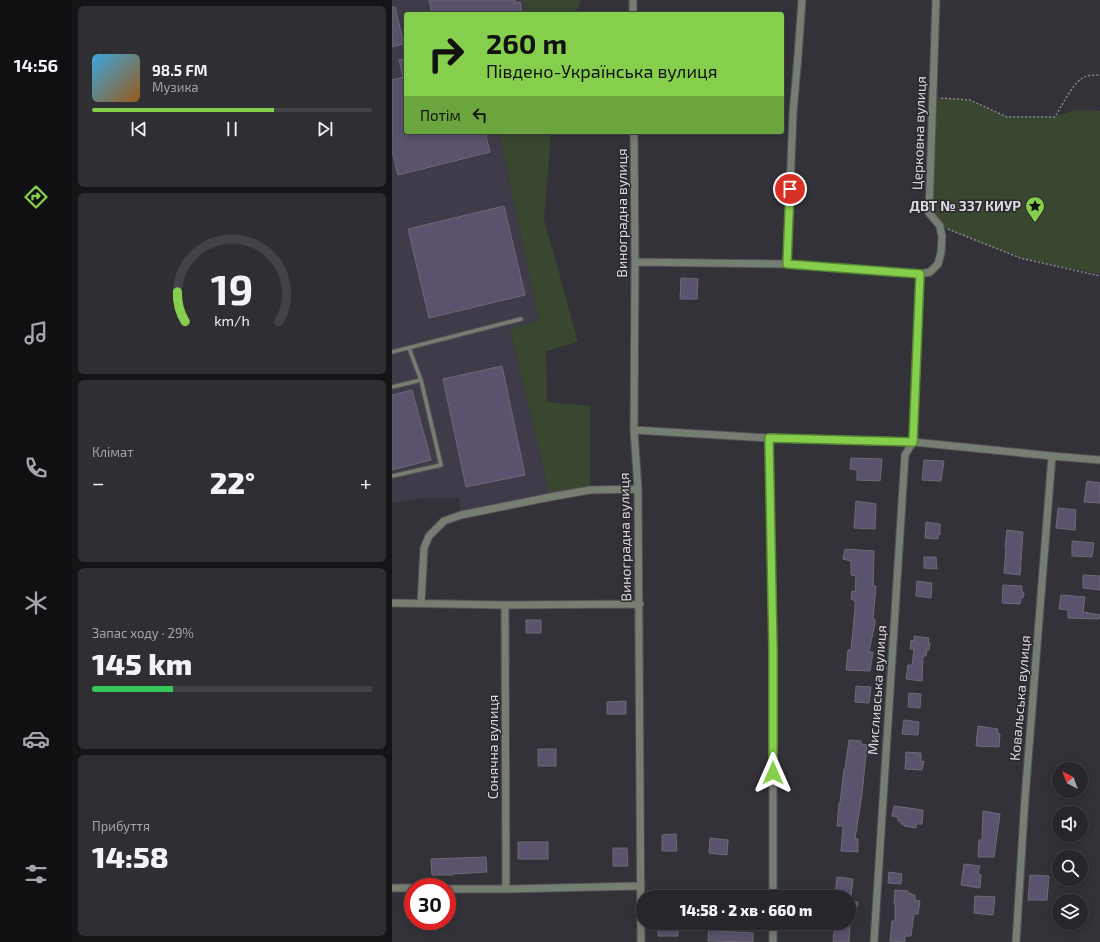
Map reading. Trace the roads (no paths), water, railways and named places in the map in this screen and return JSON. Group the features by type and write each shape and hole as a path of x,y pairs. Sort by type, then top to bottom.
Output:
{"street":[{"path":"633,0 633,12"},
{"path":"787,264 793,113 802,0"},
{"name":"Церковна вулиця","path":"920,274 930,272 938,264 941,253 942,237 940,226 929,213 936,0"},
{"name":"Виноградна вулиця","path":"634,134 634,430 638,489 640,604 641,942"},
{"path":"635,262 787,264 920,274 913,442"},
{"path":"634,430 769,438 913,442 1100,460"},
{"path":"769,438 773,649 773,890"},
{"name":"Мисливська вулиця","path":"874,942 904,454 913,442"},
{"name":"Ковальська вулиця","path":"1016,942 1025,798 1052,456"},
{"path":"421,603 424,548 429,536 444,521 461,515 590,490 638,489"},
{"path":"392,603 640,604"},
{"name":"Сонячна вулиця","path":"505,604 506,889"},
{"path":"456,889 641,886"},
{"path":"392,888 404,888"},
{"path":"773,930 773,942"}],"lane":[{"path":"392,352 521,319"},
{"path":"392,476 441,465 421,380 409,348"},
{"path":"392,387 421,380"}],"place":[{"name":"ДВТ № 337 КИУР","path":"1035,223"}]}
